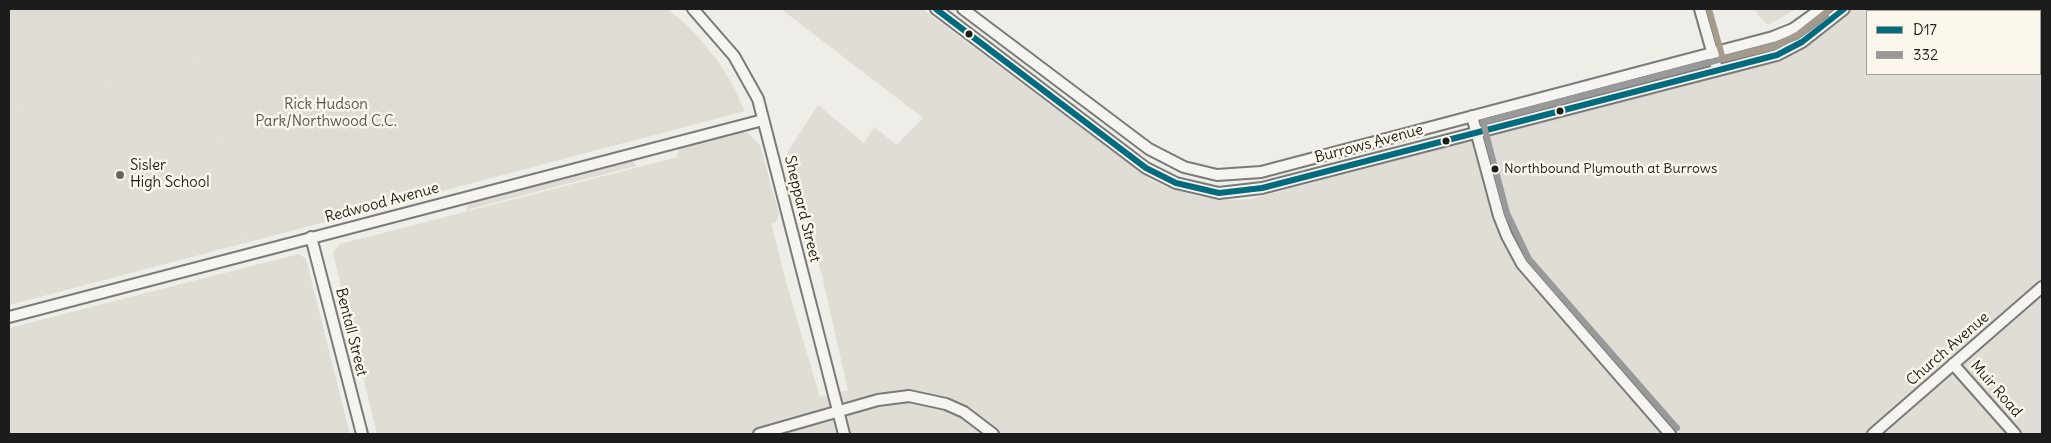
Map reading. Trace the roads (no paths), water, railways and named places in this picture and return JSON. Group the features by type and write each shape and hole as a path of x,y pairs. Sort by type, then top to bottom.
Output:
{"street":[{"name":"Sheppard Street","path":"693,9 721,38 739,64 758,99 844,434"},
{"name":"Burrows Avenue","path":"936,9 1146,168 1176,183 1219,193 1262,188 1777,55 1802,42 1844,9"},
{"path":"1700,9 1717,69"},
{"name":"Burrows Avenue","path":"969,10 1149,150 1167,160 1200,172 1217,175 1261,172 1774,37 1793,29 1821,9"},
{"path":"960,27 969,10"},
{"path":"1472,116 1500,216 1507,236 1522,264 1670,434"},
{"name":"Redwood Avenue","path":"9,317 764,120"},
{"name":"Bentall Street","path":"311,237 362,434"},
{"name":"Church Avenue","path":"1873,434 2042,287"},
{"name":"Muir Road","path":"1954,364 2015,434"},
{"path":"759,434 878,400 909,396 946,404 964,412 993,434"}],"place":[{"name":"Northbound Plymouth at Burrows","path":"1495,169"},
{"name":"Sisler High School","path":"120,175"}],"park label":[{"name":"Rick Hudson Park/Northwood C.C.","path":"326,114"}]}
